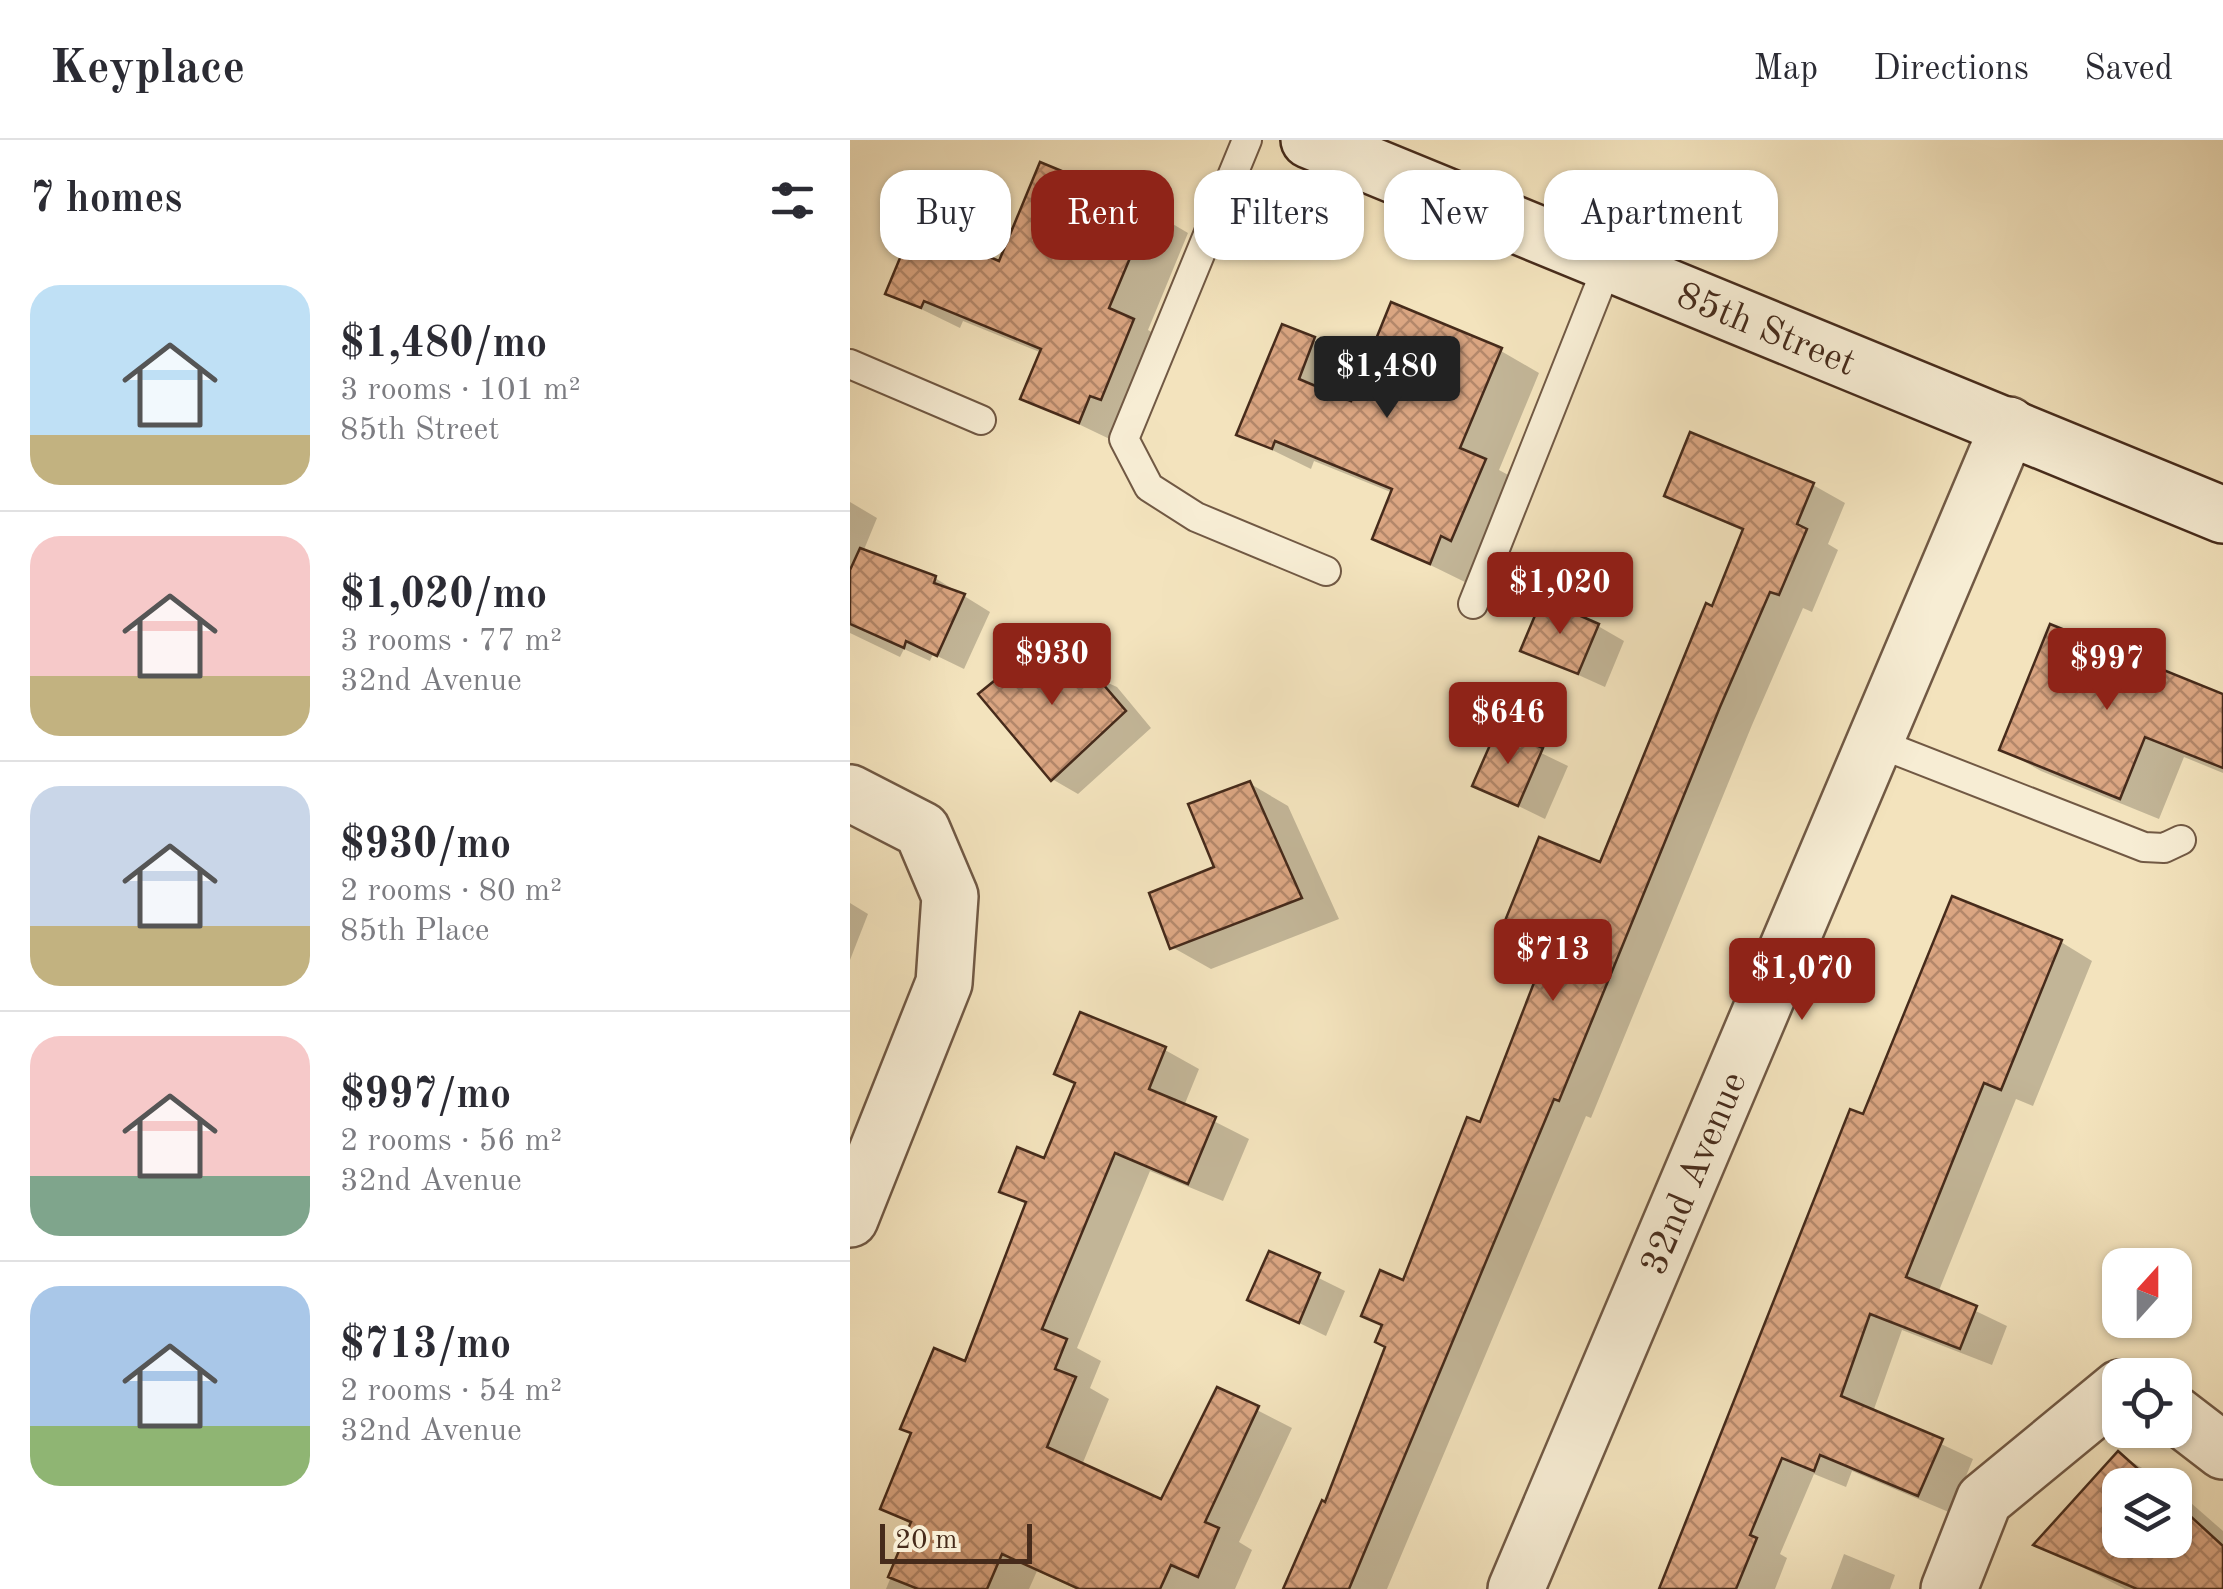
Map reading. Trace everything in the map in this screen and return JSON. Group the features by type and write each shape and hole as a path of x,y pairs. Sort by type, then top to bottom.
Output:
{"street":[{"name":"85th Street","path":"1310,140 2223,514"},
{"name":"32nd Avenue","path":"1516,1589 2009,424"},
{"path":"850,793 922,830 950,896 944,983 850,1219"},
{"path":"1950,1589 1984,1500 2102,1403"},
{"path":"2192,1427 2223,1451"}],"lane":[{"path":"1247,140 1124,439 1149,486 1164,497 1196,517 1326,571"},
{"path":"1473,604 1610,262"},
{"path":"850,364 982,420"},
{"path":"1875,742 2144,847 2164,848 2181,840"}],"building":[{"path":"1040,162 1059,170 1037,170"},
{"path":"1031,184 1031,260 1129,260 1109,308 1134,319 1101,400 1090,396 1079,423 1020,399 1041,349 924,301 921,308 885,294 899,260 1011,260 1011,232"},
{"path":"1391,302 1502,348 1460,448 1486,459 1451,541 1441,536 1430,564 1372,539 1392,489 1275,441 1272,449 1236,435 1282,324 1315,337 1299,379 1351,401"},
{"path":"1690,432 1814,483 1797,524 1807,529 1779,595 1770,592 1720,707 1559,1101 1554,1099 1349,1589 1283,1589 1322,1500 1325,1502 1385,1347 1375,1342 1382,1325 1361,1316 1380,1270 1403,1280 1467,1117 1480,1122 1544,957 1498,938 1539,837 1600,862 1706,603 1712,606 1743,529 1664,496"},
{"path":"860,548 936,576 934,583 965,594 937,656 906,641 904,648 850,624 850,570"},
{"path":"1542,599 1599,624 1578,674 1520,651"},
{"path":"2050,624 2223,694 2223,768 2145,737 2120,799 1999,750"},
{"path":"1047,638 1080,677 1090,669 1126,711 1051,781 978,694"},
{"path":"1497,729 1543,748 1518,806 1472,786"},
{"path":"1250,781 1302,898 1170,949 1149,893 1214,867 1188,804"},
{"path":"1952,896 2062,940 2001,1090 1984,1083 1906,1277 1977,1306 1960,1349 1870,1314 1841,1396 1943,1439 1918,1496 1820,1455 1814,1471 1782,1458 1750,1535 1757,1538 1736,1589 1659,1589 1850,1109 1863,1114"},
{"path":"1080,1012 1166,1047 1149,1089 1216,1117 1188,1184 1115,1153 1042,1329 1067,1339 1055,1369 1076,1377 1047,1447 1161,1499 1217,1387 1259,1406 1205,1522 1219,1528 1198,1577 1171,1565 1160,1589 1079,1589 1002,1554 987,1589 918,1589 888,1577 911,1522 880,1509 911,1433 900,1429 934,1348 965,1361 1026,1202 999,1192 1017,1147 1044,1158 1075,1083 1054,1074"},
{"path":"1269,1251 1320,1273 1299,1323 1247,1300"},
{"path":"2118,1451 2137,1468 2103,1468"},
{"path":"2102,1469 2102,1558 2192,1558 2192,1518 2223,1546 2223,1589 2137,1589 2033,1545"}]}
